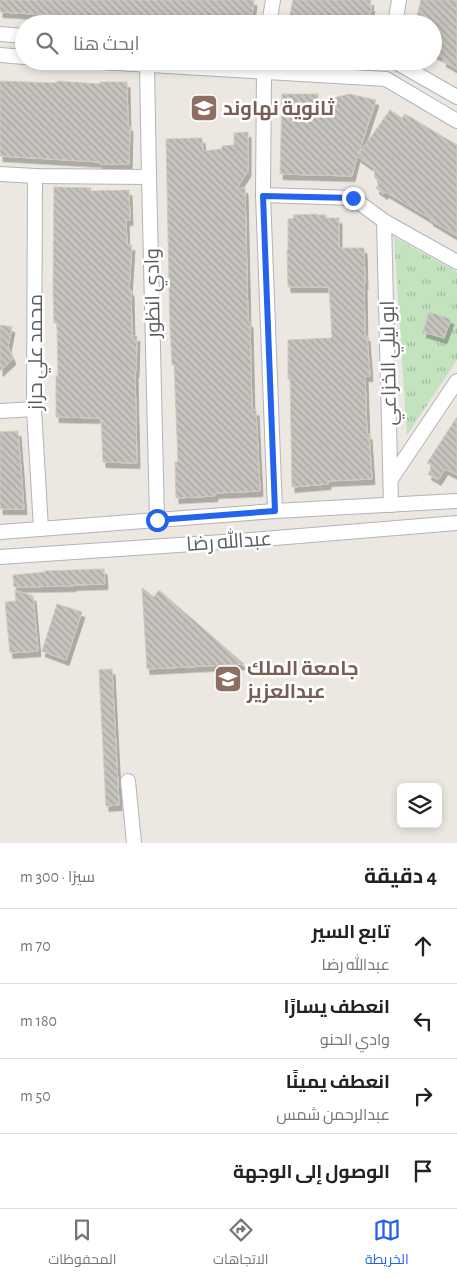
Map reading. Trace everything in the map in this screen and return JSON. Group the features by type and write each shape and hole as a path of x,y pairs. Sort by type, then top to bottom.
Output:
{"street":[{"path":"270,15 273,0"},
{"path":"396,15 399,0"},
{"path":"0,34 15,35"},
{"path":"0,55 15,56"},
{"name":"وادي انظور","path":"147,70 157,520"},
{"path":"254,70 386,79 457,121"},
{"path":"410,70 457,97"},
{"path":"264,72 263,196 275,511"},
{"path":"0,174 148,178"},
{"name":"محمد علي حراز","path":"35,176 34,409 42,528"},
{"path":"263,196 353,198 384,221 457,262"},
{"name":"ابو ليلي الخزاعي","path":"384,221 391,505"},
{"path":"391,479 457,381"},
{"path":"0,410 34,409"},
{"name":"عبدالله رضا","path":"0,532 275,511 457,501"},
{"name":"عبدالله رضا","path":"0,557 457,524"},
{"path":"128,781 134,843"}],"green space":[{"path":"394,237 457,272 457,360 407,435"}],"building":[{"path":"0,0 254,0 252,15 51,15 0,12"},
{"path":"293,0 371,0 370,6 372,6 370,15 290,15"},
{"path":"421,0 457,0 457,69 443,61 442,15 417,15"},
{"path":"0,81 57,83 57,81 100,84 100,82 127,82 128,126 130,126 129,164 100,164 100,162 0,156"},
{"path":"282,94 318,94 318,102 349,94 376,100 358,155 390,110 402,118 405,114 457,145 457,236 386,192 384,194 376,188 380,182 375,178 374,168 357,156 352,176 280,174"},
{"path":"248,132 248,171 236,189 245,188 252,410 256,410 260,491 215,493 215,496 176,498 175,462 178,462 174,365 172,365 170,327 166,139 202,138 203,151 222,149 222,146 234,145 234,133"},
{"path":"54,187 91,188 91,191 129,190 130,220 126,220 127,245 132,245 129,290 131,290 132,336 137,336 135,372 137,463 103,462 101,418 56,417 56,376 58,376 57,323 54,323 53,291"},
{"path":"293,215 326,215 326,218 339,218 339,248 364,248 365,336 367,336 370,376 365,376 367,435 369,434 372,479 328,481 328,484 292,487 288,340 332,337 329,287 288,287 288,219 294,218"},
{"path":"429,312 451,319 444,338 423,332"},
{"path":"0,325 12,327 8,347 13,359 0,371"},
{"path":"457,417 457,475 445,469 438,480 428,474 433,466 427,463"},
{"path":"18,431 24,509 0,509 0,432"},
{"path":"104,569 105,584 14,587 13,575 45,571"},
{"path":"142,588 154,597 159,590 244,664 147,669"},
{"path":"15,590 33,596 38,651 10,653 5,602 16,601"},
{"path":"57,604 82,612 66,660 42,651"},
{"path":"112,669 119,805 106,806 99,670"}],"place":[{"name":"ثانوية نهاوند","path":"204,108"},
{"name":"جامعة الملك عبدالعزيز","path":"228,679"}],"route":[{"path":"157,520 275,511 263,196 353,198"}]}
